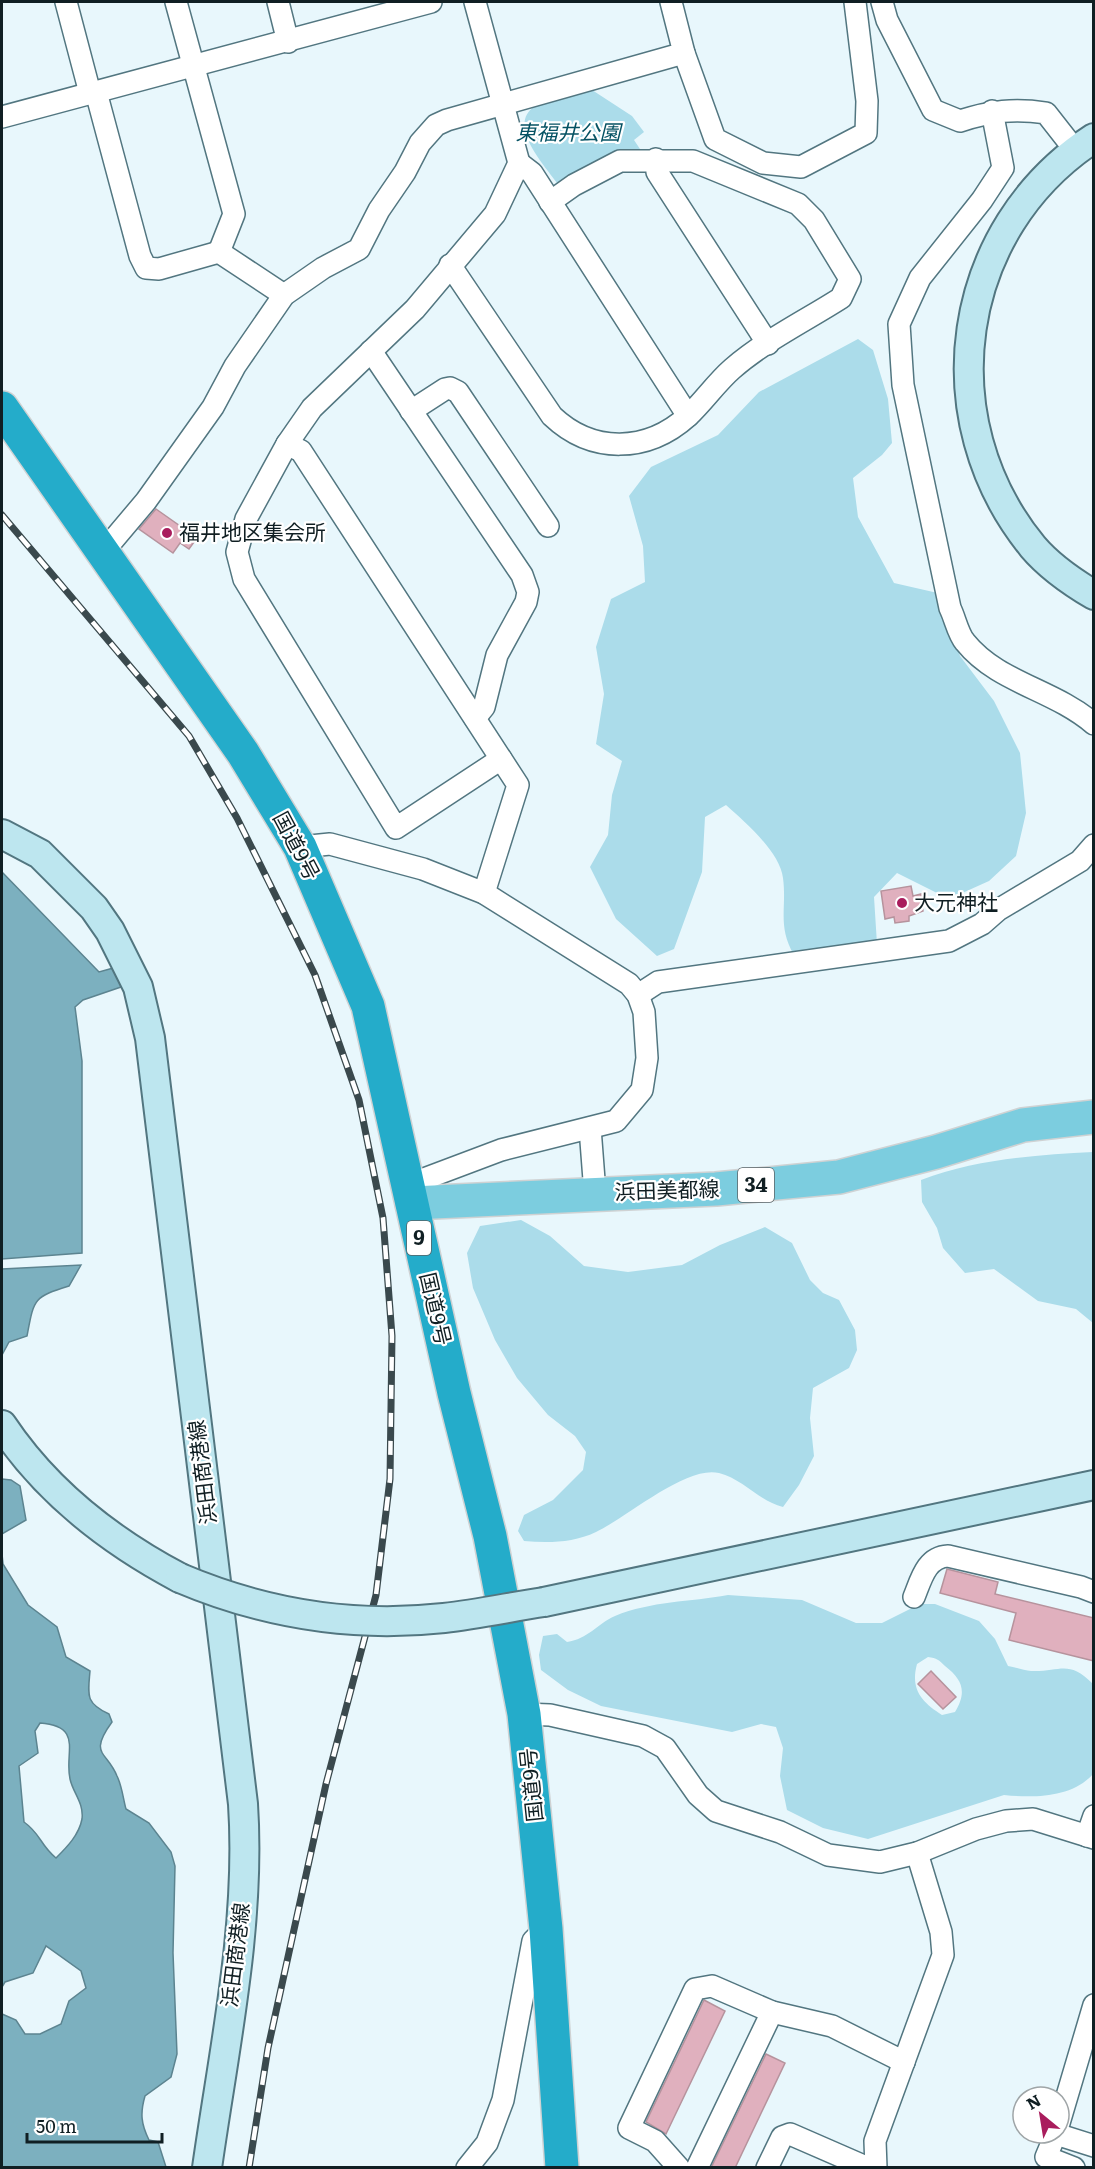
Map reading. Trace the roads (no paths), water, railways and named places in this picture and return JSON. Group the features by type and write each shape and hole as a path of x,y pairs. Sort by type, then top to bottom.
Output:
{"highway":[{"name":"国道9号","path":"2,408 243,753 300,847 368,1006 454,1393 490,1536 524,1714 546,1929 562,2168"}],"main road":[{"path":"1084,144 1036,184 1007,225 988,262 976,303 969,359 968,393 976,438 993,482 1034,548 1065,578 1094,595"},
{"path":"1065,578 1094,588"},
{"name":"浜田商港線","path":"2,834 40,854 94,908 110,931 138,987 150,1038 241,1792 245,1845 242,1911 207,2168"},
{"name":"浜田美都線","path":"410,1194 596,1193 716,1189 839,1177 936,1152 1023,1125 1094,1116"},
{"path":"2,1425 40,1475 97,1526 143,1558 180,1578 218,1593 280,1612 334,1620 396,1622 445,1618 544,1602 1094,1485"}],"street":[{"path":"66,2 142,263 146,268 159,269 219,252 285,295"},
{"path":"176,2 234,214 219,252"},
{"path":"278,2 288,42"},
{"path":"2,117 288,42 391,7 431,2"},
{"path":"475,2 519,163 532,173 688,416"},
{"path":"671,2 684,53 715,139 763,163 801,167 866,133 866,91 855,2"},
{"path":"882,2 887,20 933,110 960,121 992,111 1021,109 1046,113 1084,144"},
{"path":"103,552 146,501 213,407 235,366 285,295 323,268 359,249 379,210 405,172 420,143 436,125 684,53"},
{"path":"992,111 1002,168 982,200 920,278 899,324 903,385 950,608 963,641 995,671 1074,707 1094,724"},
{"path":"450,265 552,416 574,433 605,444 638,443 672,428 688,416 733,368 841,298 850,279 814,220 798,204 693,161 656,159 620,161 574,185 550,202"},
{"path":"656,159 657,172 768,344"},
{"path":"501,759 396,828 244,579 237,552 246,519 287,444 312,408 415,309 495,214 519,163"},
{"path":"371,351 522,575 528,592 526,602 497,655 484,707 475,718"},
{"path":"411,411 445,389 458,392 548,526"},
{"path":"287,444 301,451 518,785 484,893"},
{"path":"300,847 330,844 423,869 484,893 629,984 638,995 646,1026 647,1058 642,1090 616,1121 501,1150 410,1194"},
{"path":"638,995 658,982 949,941 982,924 998,910 1080,861 1094,846"},
{"path":"590,1128 596,1193"},
{"path":"914,1597 932,1561 939,1556 948,1556 1094,1592"},
{"path":"524,1714 550,1715 643,1736 665,1748 698,1795 716,1811 780,1832 828,1855 880,1862 917,1853 976,1828 1006,1821 1033,1819 1091,1830"},
{"path":"876,2168 873,2157 875,2141 943,1955 941,1932 917,1853"},
{"path":"467,2168 487,2144 502,2100 533,1941 546,1929"},
{"path":"679,2168 655,2141 629,2128 695,1989 712,1986 772,2012 832,2025 904,2062"},
{"path":"1070,2085 1094,2006"},
{"path":"697,2168 772,2012"},
{"path":"767,2168 782,2137 789,2134 868,2168"},
{"path":"1071,2136 1094,2146"},
{"path":"1051,2145 1046,2157 1074,2168"}],"railway":[{"path":"2,515 189,736 237,818 315,975 359,1100 383,1218 392,1336 390,1479 376,1595 326,1784 268,2048 249,2168"}],"place":[{"name":"福井地区集会所","path":"167,533"},
{"name":"大元神社","path":"902,903"}],"park label":[{"name":"東福井公園","path":"568,133"}]}
